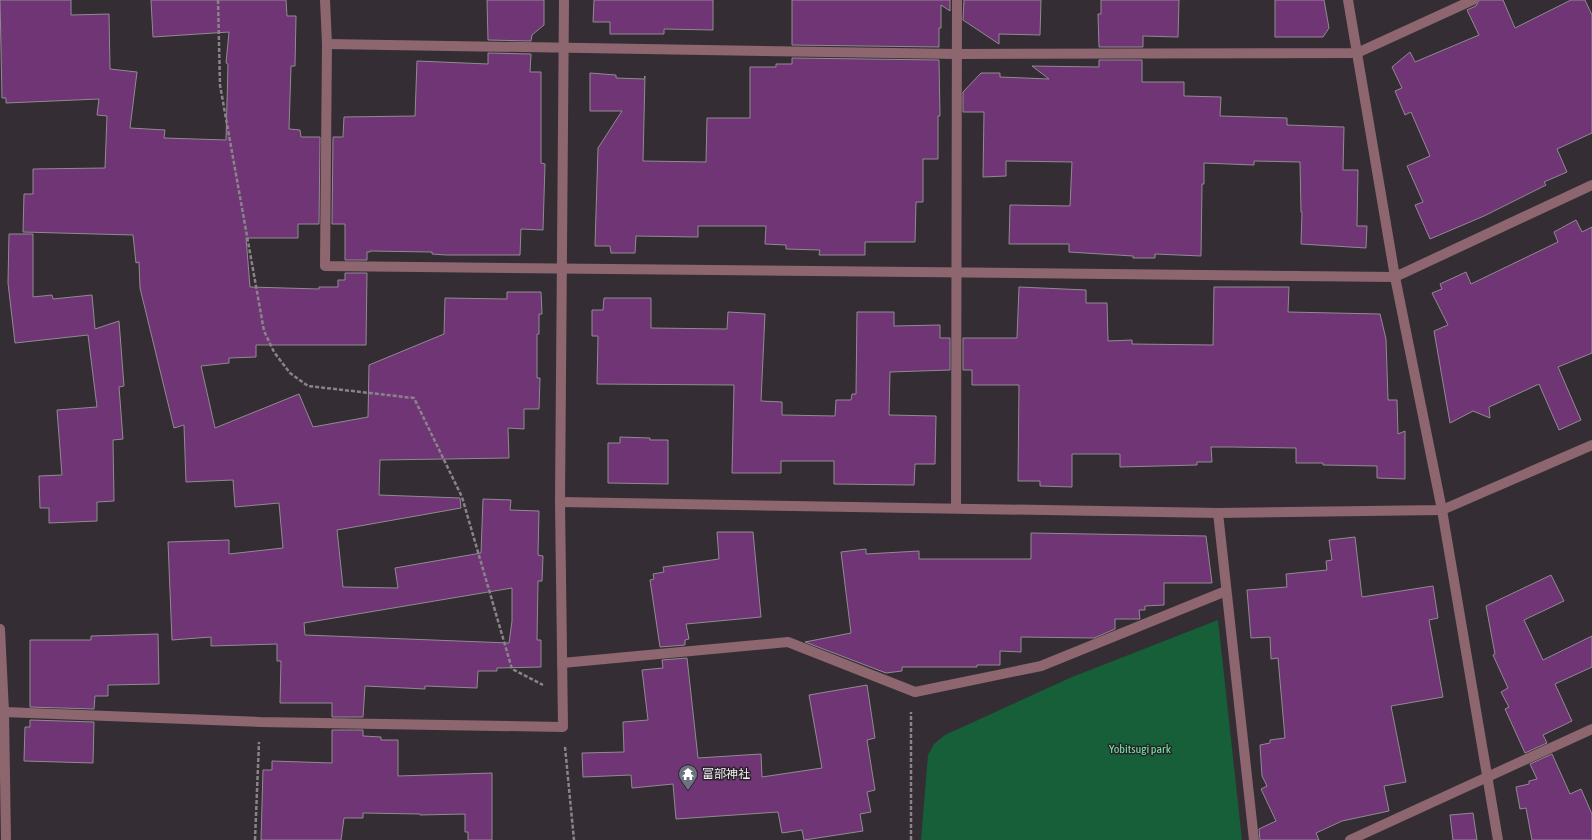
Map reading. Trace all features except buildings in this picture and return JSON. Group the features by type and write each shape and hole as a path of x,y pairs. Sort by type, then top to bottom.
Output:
{"street":[{"path":"325,0 327,44 325,266 1395,277 1592,185"},
{"path":"4,712 260,722 563,727 560,502 564,0"},
{"path":"956,508 957,0"},
{"path":"1348,0 1395,277 1442,510 1498,840"},
{"path":"327,44 957,54 1357,53 1473,0"},
{"path":"560,502 1218,513 1442,510 1592,445"},
{"path":"1218,513 1254,840"},
{"path":"562,663 788,642 915,692 1041,666 1226,591"},
{"path":"0,629 4,712 2,727 6,840"},
{"path":"1350,840 1592,729"}],"path":[{"path":"218,0 220,85 264,331 274,352 290,373 308,386 414,398 462,497 512,669 562,696"},
{"path":"911,840 912,707"},
{"path":"256,840 260,722"},
{"path":"563,727 574,840"}],"green space":[{"name":"Yobitsugi park","path":"1218,620 1242,840 921,840 928,755 934,744 945,735 1072,677"}],"place":[{"name":"富部神社","path":"688,791"}]}
